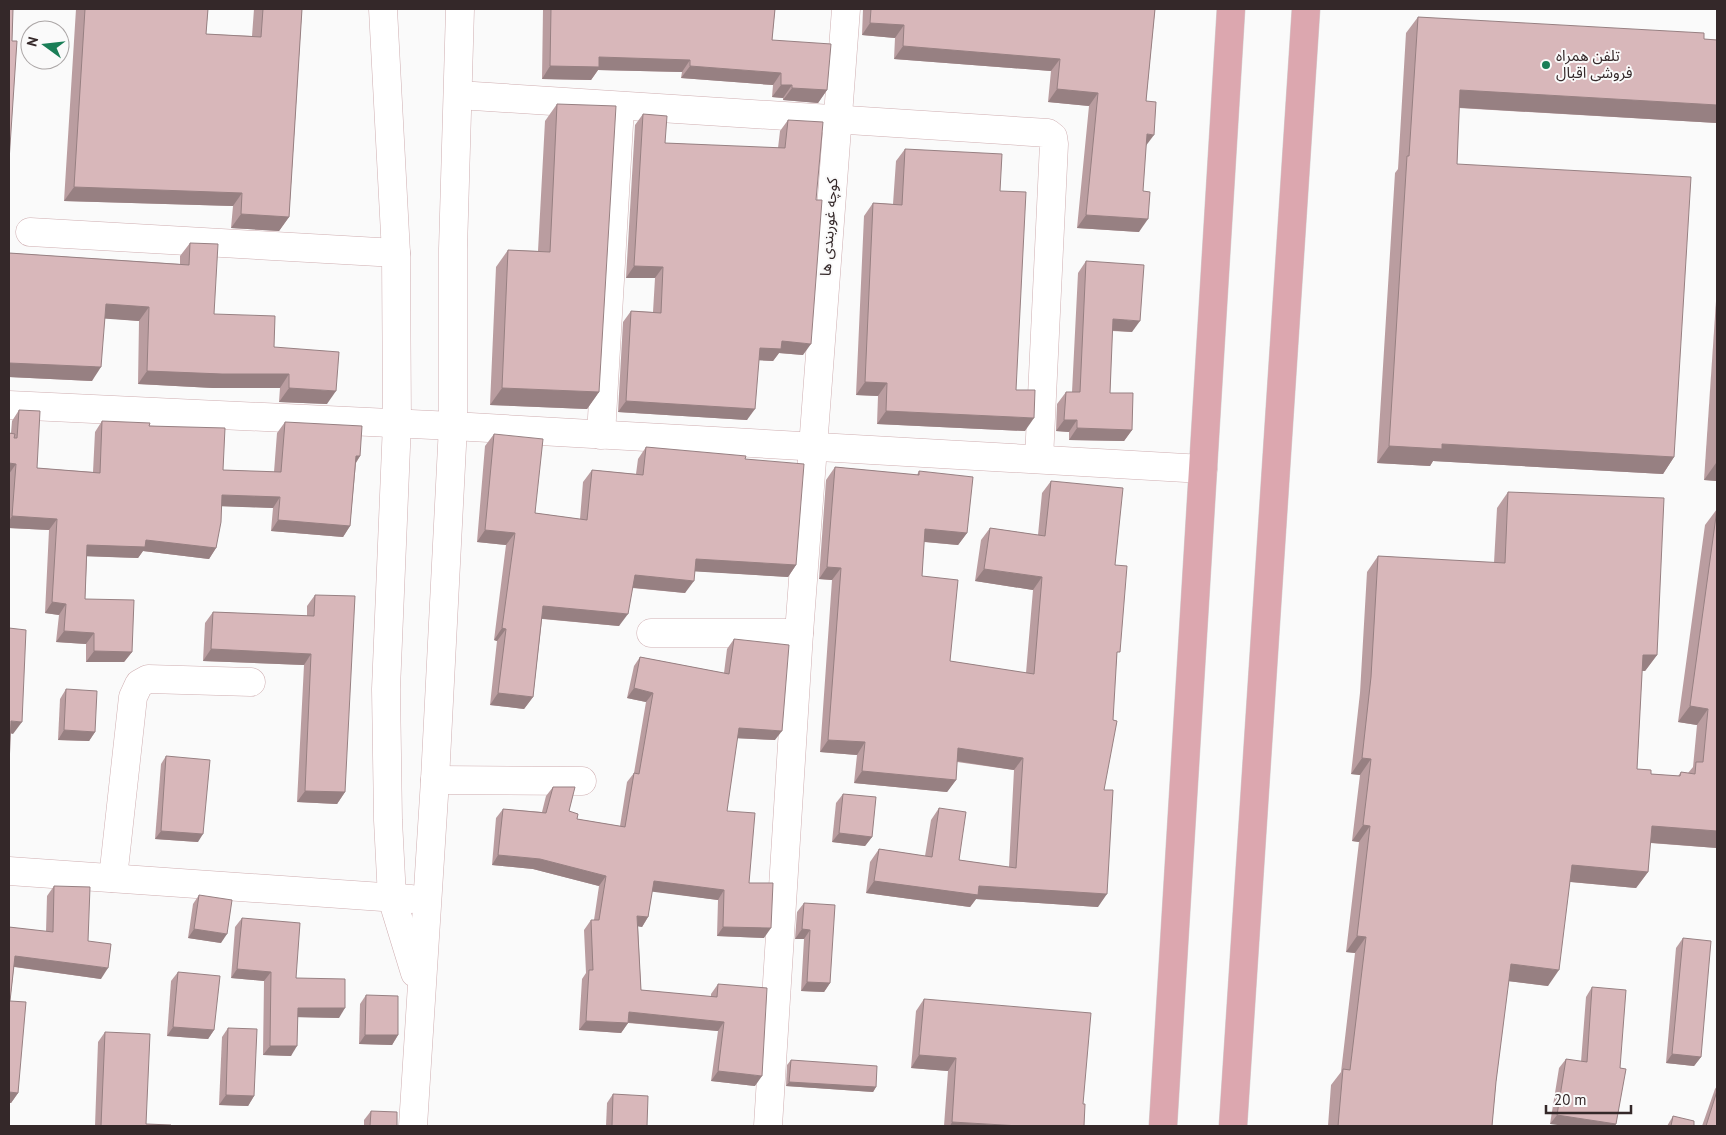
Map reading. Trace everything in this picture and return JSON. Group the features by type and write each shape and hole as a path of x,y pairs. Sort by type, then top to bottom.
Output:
{"main road":[{"path":"1163,1126 1231,9"},
{"path":"1233,1126 1306,9"}],"street":[{"path":"383,9 396,253 397,423 386,689 388,820 392,898 421,994"},
{"path":"413,1126 435,780 453,426 453,249 460,9"},
{"name":"کوچه غوربندی ها","path":"768,1126 812,446 846,9"},
{"path":"458,95 837,121 1048,133 1052,137 1039,459"},
{"path":"601,435 620,107"},
{"path":"30,232 396,253"},
{"path":"9,405 453,426 1203,469"},
{"path":"651,633 799,633"},
{"path":"113,878 133,697 139,684 148,679 251,682"},
{"path":"435,780 582,781"},
{"path":"9,871 426,900"}],"building":[{"path":"9,9 13,9 12,41 17,41 9,161"},
{"path":"85,9 208,9 206,34 261,37 263,9 302,9 289,217 241,214 242,193 74,187"},
{"path":"551,9 775,9 772,40 831,44 827,90 792,88 792,85 781,85 781,73 690,66 690,60 599,57 599,67 550,66"},
{"path":"871,9 1155,9 1146,101 1156,102 1154,135 1147,134 1143,191 1150,192 1148,219 1086,215 1098,93 1057,89 1060,59 903,46 904,25 870,23"},
{"path":"1418,17 1704,33 1704,39 1717,40 1717,105 1460,90 1457,164 1691,177 1674,457 1442,444 1442,449 1389,446 1407,156 1409,156"},
{"path":"557,104 616,106 599,392 502,388 508,250 550,252"},
{"path":"643,114 667,116 665,143 785,148 788,120 823,122 816,200 822,200 811,344 782,341 781,349 760,348 755,409 626,401 631,311 661,313 663,267 634,266"},
{"path":"905,149 1002,154 1000,191 1026,192 1016,390 1035,390 1034,418 886,411 887,383 865,382 873,203 902,205"},
{"path":"190,243 218,244 214,314 275,316 274,347 339,352 336,391 289,388 289,374 147,371 149,307 106,304 101,367 9,363 9,253 189,265"},
{"path":"1086,261 1144,265 1140,321 1113,319 1110,393 1133,393 1132,430 1077,428 1077,420 1064,420 1066,392 1080,392"},
{"path":"19,410 40,411 37,468 100,473 102,421 150,423 149,426 225,428 223,470 281,472 285,422 362,426 360,456 356,456 350,526 278,520 280,497 222,495 221,522 216,548 146,540 145,547 87,545 85,599 134,600 132,652 94,651 94,633 64,631 66,604 52,602 57,519 12,516 16,464 9,463 9,433 15,434 14,438 17,438"},
{"path":"494,434 543,439 535,513 587,520 592,470 643,475 646,447 746,456 745,459 804,464 796,565 696,559 694,581 635,575 628,614 543,606 533,697 498,693 506,629 502,628 515,533 485,530"},
{"path":"835,467 919,475 919,471 973,477 967,533 925,529 922,576 958,580 950,661 1034,674 1042,577 984,569 990,528 1045,536 1051,481 1123,488 1115,565 1127,566 1120,652 1117,652 1113,720 1117,721 1104,790 1113,790 1107,894 979,886 978,895 874,881 879,849 932,857 939,808 966,812 959,860 1016,868 1023,758 958,748 956,780 862,771 865,742 828,740 841,568 827,567"},
{"path":"1508,492 1664,498 1657,655 1643,655 1637,769 1651,770 1651,774 1680,776 1681,772 1695,774 1696,762 1703,762 1708,709 1690,706 1717,509 1717,831 1652,826 1648,872 1572,865 1559,970 1511,964 1492,1126 1338,1126 1343,1069 1350,1070 1366,937 1357,936 1370,826 1363,825 1371,759 1362,758 1371,677 1378,556 1505,563"},
{"path":"315,595 355,596 345,792 305,791 311,654 211,649 213,612 314,616"},
{"path":"9,628 26,630 22,722 11,721 9,765"},
{"path":"734,639 789,645 782,731 739,728 727,811 755,813 749,883 773,883 771,928 723,927 724,890 654,881 648,917 637,916 641,990 717,997 718,984 767,988 762,1076 718,1071 724,1022 629,1012 628,1023 586,1021 589,970 593,970 591,920 599,920 606,876 540,859 498,855 503,809 546,813 553,787 575,787 569,811 578,814 577,819 625,827 634,773 639,774 653,693 634,688 640,657 729,674"},
{"path":"66,689 97,691 95,732 64,730"},
{"path":"166,756 210,760 203,834 161,831"},
{"path":"843,794 876,797 872,837 839,833"},
{"path":"54,886 90,887 88,941 111,944 108,968 15,956 10,1001 26,1002 18,1093 9,1092 9,927 53,932"},
{"path":"199,895 232,900 227,934 194,929"},
{"path":"804,903 835,905 830,983 807,982 810,930 802,929"},
{"path":"242,918 300,923 296,978 345,979 345,1008 298,1008 297,1046 270,1046 271,972 237,969"},
{"path":"1683,938 1711,941 1701,1057 1672,1054"},
{"path":"178,972 220,976 214,1030 173,1027"},
{"path":"1592,987 1626,990 1620,1068 1626,1069 1616,1124 1557,1115 1566,1059 1587,1062"},
{"path":"366,995 398,996 398,1035 365,1035"},
{"path":"924,999 1091,1013 1083,1104 1085,1104 1084,1126 1020,1126 952,1122 956,1058 919,1055"},
{"path":"228,1028 257,1029 254,1096 226,1095"},
{"path":"105,1032 150,1034 146,1124 171,1126 101,1126"},
{"path":"791,1060 877,1066 876,1087 789,1082"},
{"path":"1717,1091 1717,1126 1706,1126"},
{"path":"613,1094 648,1096 647,1126 612,1126"},
{"path":"371,1111 397,1112 397,1126 370,1126"},
{"path":"1673,1116 1694,1121 1694,1126 1671,1126"}],"place":[{"name":"تلفن همراه فروشی اقبال","path":"1546,65"}]}
